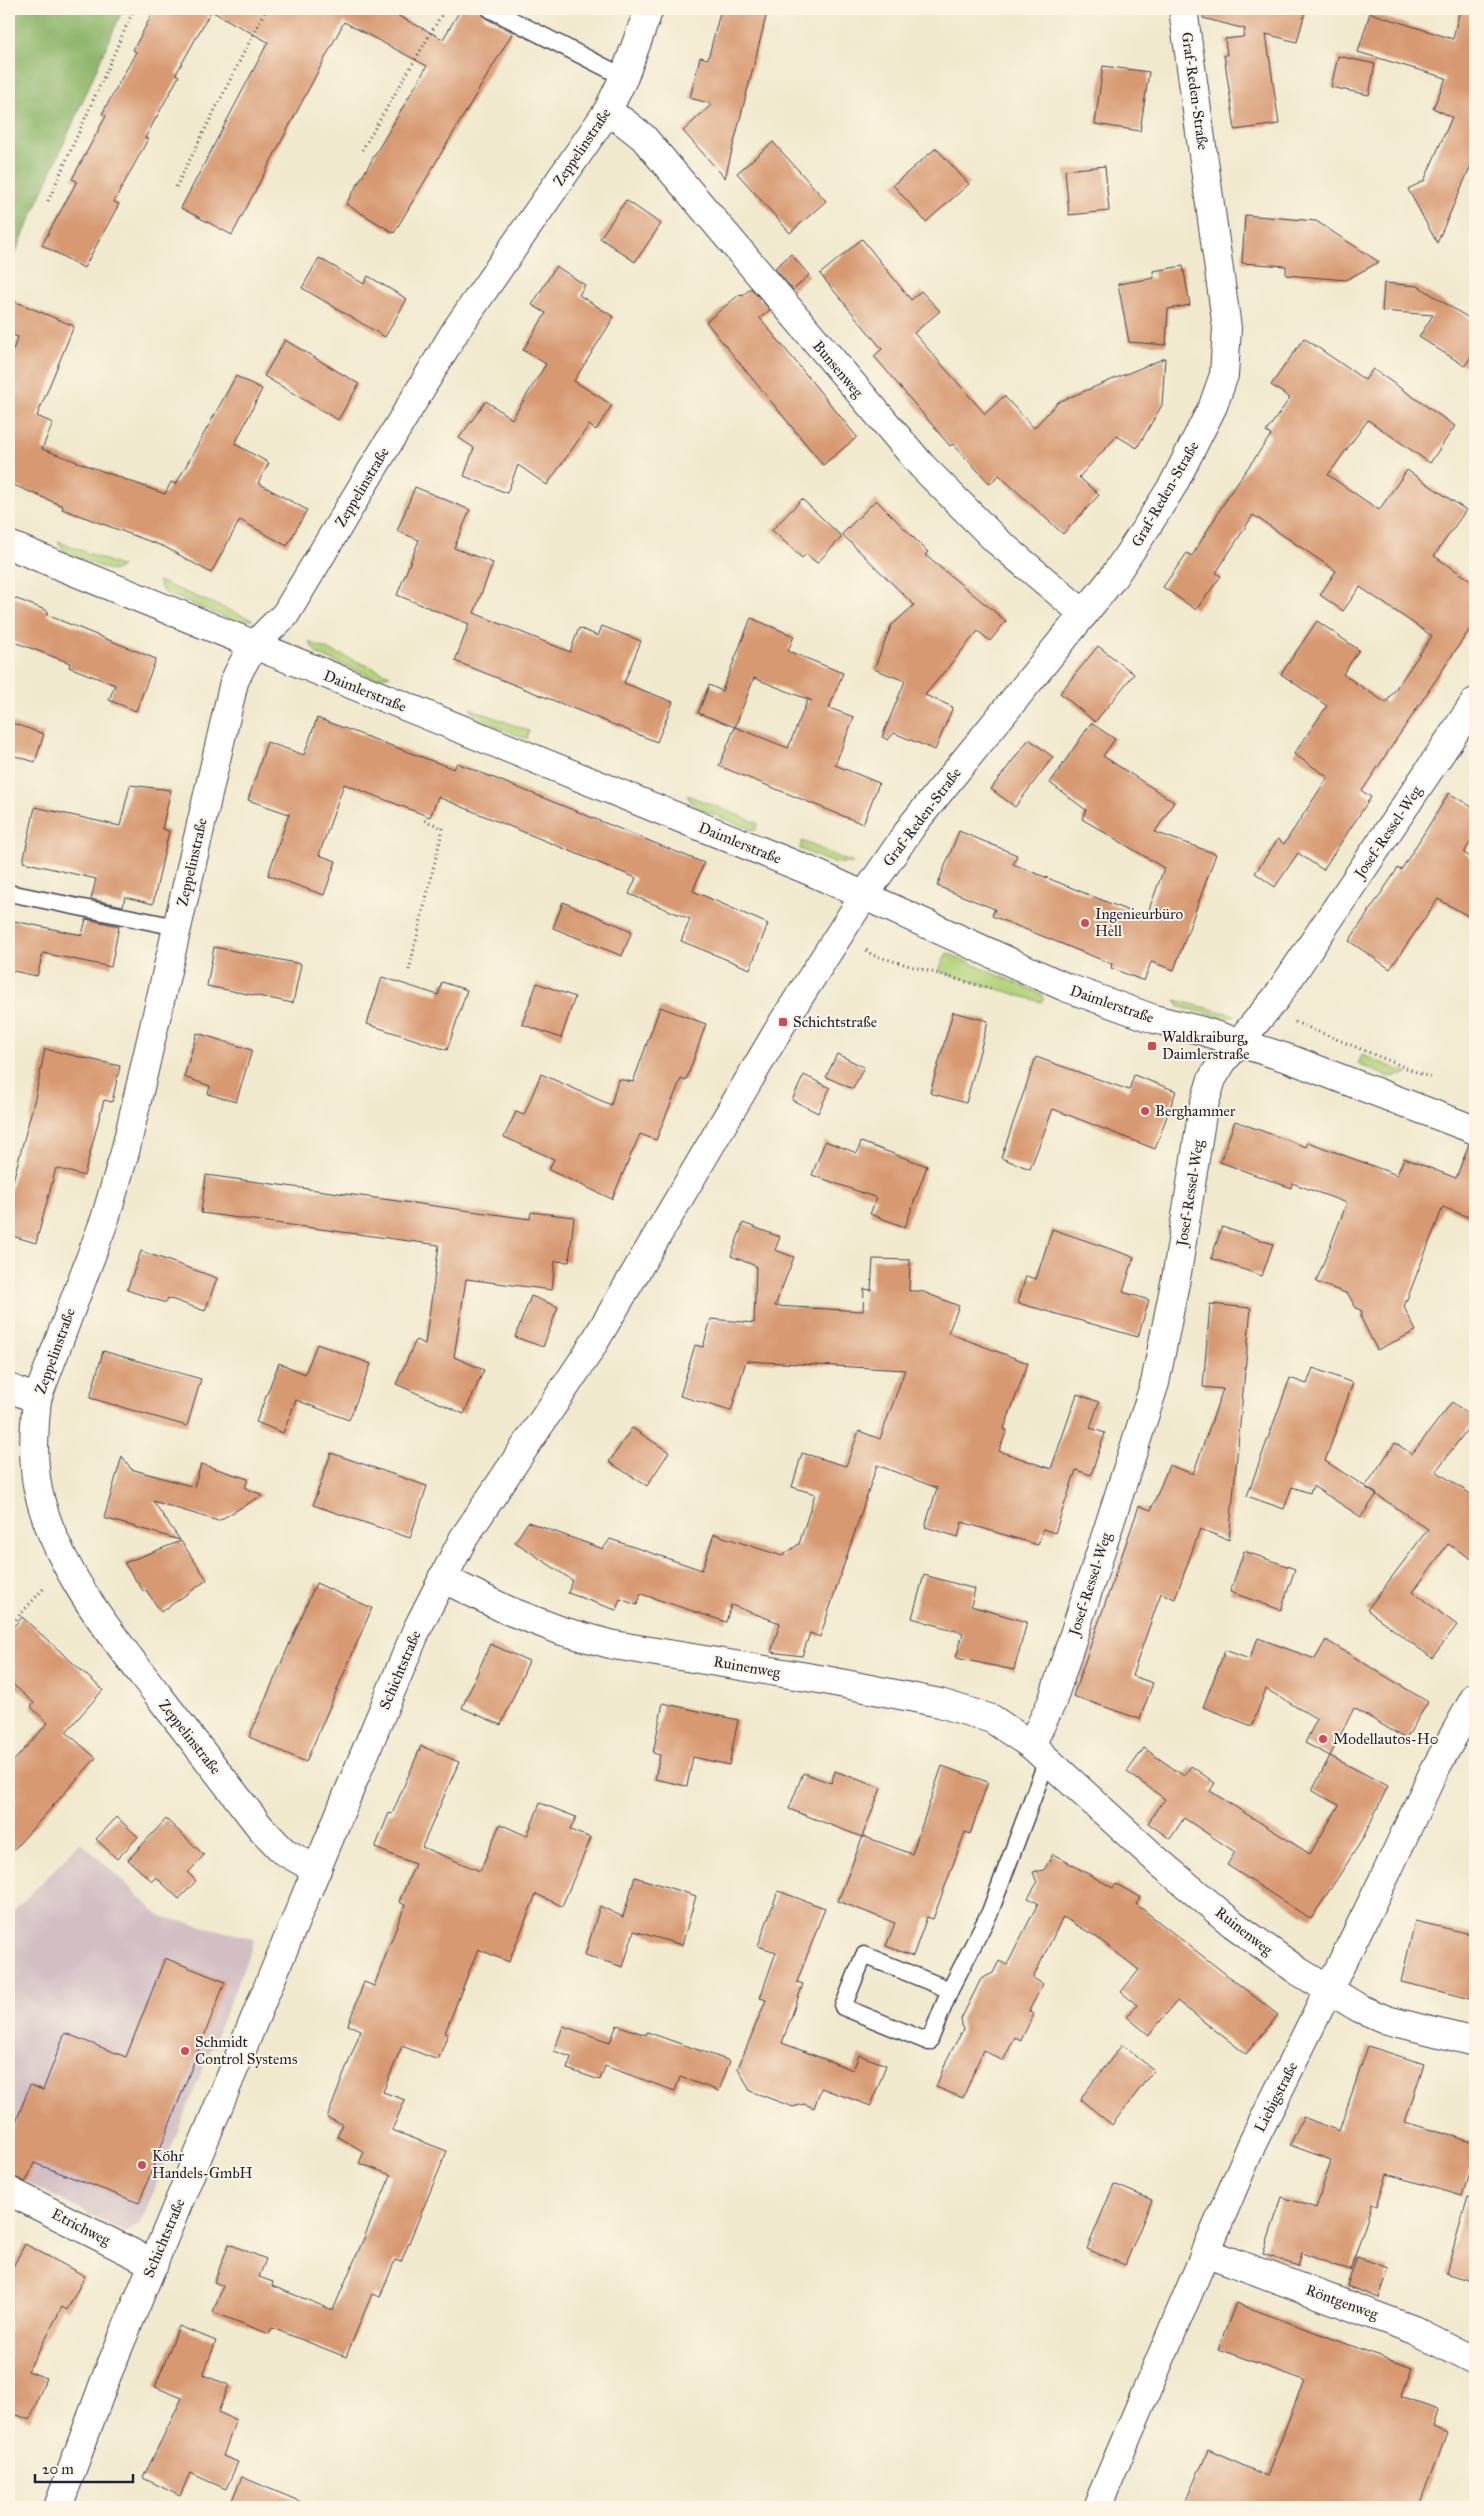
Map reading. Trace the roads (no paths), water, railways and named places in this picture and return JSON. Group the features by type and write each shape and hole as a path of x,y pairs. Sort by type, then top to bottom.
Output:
{"street":[{"name":"Zeppelinstraße","path":"317,1870 283,1851 260,1827 107,1630 83,1594 55,1539 38,1490 34,1429 37,1399 113,1194 148,1057 234,682 253,646 285,615 456,330 607,112 624,77 649,9"},
{"name":"Graf-Reden-Straße","path":"864,896 914,823 1112,579 1173,485 1213,406 1224,375 1227,354 1227,319 1183,9"},
{"name":"Bunsenweg","path":"607,112 642,136 884,424 954,499 996,540 1084,614"},
{"name":"Daimlerstraße","path":"9,545 253,646 810,871 1065,987 1154,1019 1239,1042 1379,1092 1475,1130"},
{"name":"Josef-Ressel-Weg","path":"1039,1753 1052,1702 1155,1383 1177,1273 1203,1108 1212,1079 1223,1061 1267,1011 1475,702"},
{"name":"Schichtstraße","path":"67,2504 107,2375 417,1629 442,1578 463,1540 588,1353 778,1031 864,896"},
{"path":"9,1388 37,1399"},
{"name":"Ruinenweg","path":"442,1578 507,1610 562,1631 614,1645 825,1680 940,1703 992,1718 1039,1753 1152,1856 1267,1950 1329,1991 1387,2020 1475,2042"},
{"name":"Liebigstraße","path":"1097,2507 1252,2144 1329,1991 1426,1788 1475,1697"},
{"name":"Etrichweg","path":"9,2191 154,2264"},
{"name":"Röntgenweg","path":"1205,2252 1414,2330 1475,2361"}],"lane":[{"path":"490,9 624,77"},
{"name":"Zeppelinstraße","path":"9,892 177,927"},
{"path":"950,1990 864,1955 843,2007 929,2042 950,1990 990,1912 1039,1753"}],"place":[{"name":"Ingenieurbüro Hell","path":"1085,923"},
{"name":"Schichtstraße","path":"783,1022"},
{"name":"Waldkraiburg, Daimlerstraße","path":"1152,1046"},
{"name":"Berghammer","path":"1145,1111"},
{"name":"Modellautos-H0","path":"1323,1739"},
{"name":"Schmidt Control Systems","path":"185,2051"},
{"name":"Köhr Handels-GmbH","path":"142,2165"}]}
